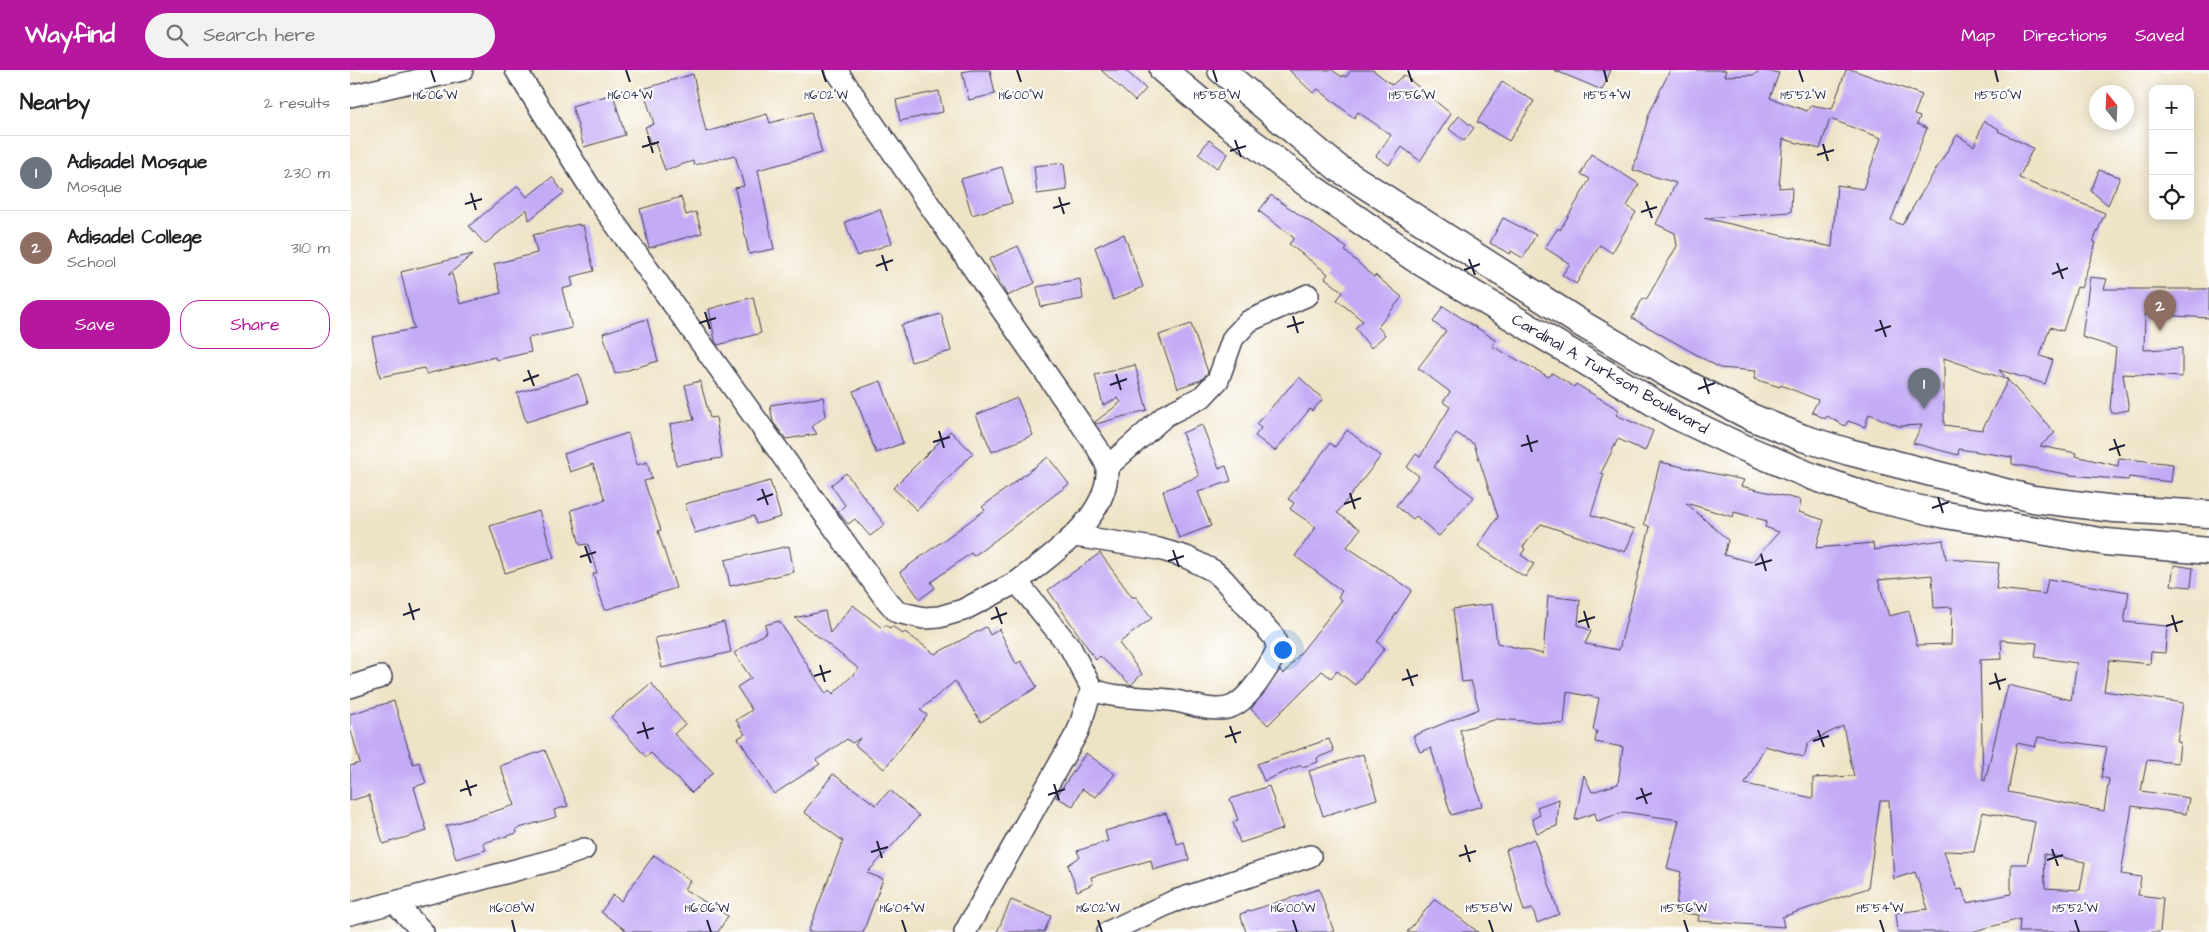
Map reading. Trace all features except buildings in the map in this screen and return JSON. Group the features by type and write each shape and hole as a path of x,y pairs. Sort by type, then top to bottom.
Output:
{"street":[{"path":"350,96 462,70"},
{"path":"516,70 598,200 692,334 884,597 897,612 924,618 939,617 963,610 1017,582 1075,536 1096,506 1105,485 1107,467 1097,447 836,70"},
{"name":"Cardinal A. Turkson Boulevard","path":"1163,70 1229,125 1314,189 1414,258 1676,416 1735,444 1811,476 1873,498 1946,515 2106,542 2209,550"},
{"name":"Cardinal A. Turkson Boulevard","path":"1221,70 1338,168 1582,324 1664,372 1751,417 1803,438 1849,452 2025,497 2115,509 2209,514"},
{"path":"1107,467 1166,415 1202,397 1218,380 1233,338 1249,321 1308,295"},
{"path":"1017,582 1070,647 1092,690 1100,693 1156,697 1216,709 1232,706 1254,686 1278,649 1274,637 1214,571 1186,557 1158,549 1075,536"},
{"path":"350,687 381,677"},
{"path":"965,932 1078,730 1092,690"},
{"path":"350,914 553,860 584,849"},
{"path":"1108,932 1172,902 1310,856"},
{"path":"395,903 423,932"}],"place":[{"name":"Adisadel College","path":"2160,331"},
{"name":"Adisadel Mosque","path":"1924,409"}]}
